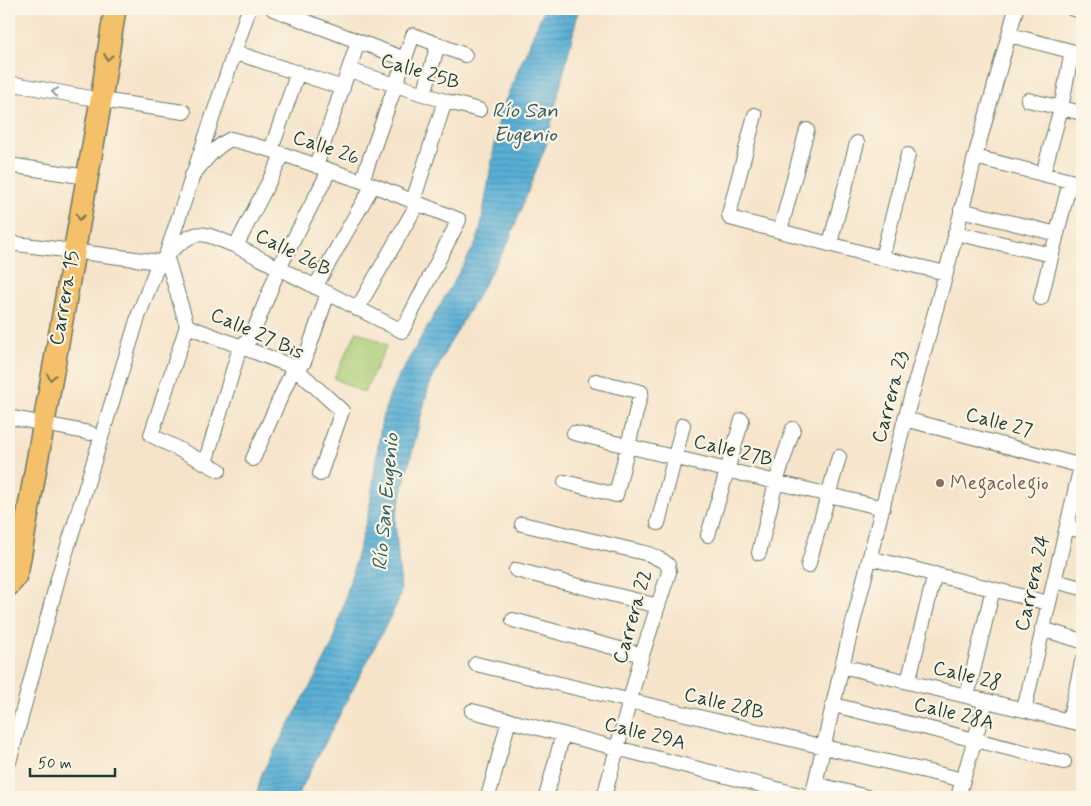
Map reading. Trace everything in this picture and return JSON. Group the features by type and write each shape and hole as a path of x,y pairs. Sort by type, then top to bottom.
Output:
{"main road":[{"name":"Carrera 15","path":"9,585 15,578 18,570 42,424 101,100 115,9"}],"street":[{"path":"9,762 59,575 139,314 151,280 163,259 249,9"},
{"path":"273,9 405,59"},
{"name":"Carrera 23","path":"813,791 842,666 905,419 1016,9"},
{"path":"1073,9 1082,11"},
{"path":"253,459 294,367 304,362 322,290 368,183 413,35 464,55"},
{"path":"1010,35 1080,52 1060,108 1043,174"},
{"path":"316,166 358,42"},
{"path":"424,94 438,44"},
{"path":"234,52 343,88"},
{"name":"Calle 25B","path":"349,70 479,110"},
{"path":"236,246 277,152 298,72"},
{"path":"9,83 101,100 184,112"},
{"path":"1028,100 1082,113"},
{"path":"357,309 415,202 445,101"},
{"path":"755,115 729,214 730,218 882,258 946,272"},
{"path":"780,231 807,130"},
{"name":"Calle 26","path":"191,177 222,142 231,139 277,152 368,183 459,220 402,332"},
{"path":"830,243 857,143"},
{"path":"882,258 908,155"},
{"path":"975,157 1076,183 1057,234 1041,298"},
{"path":"9,165 87,177"},
{"path":"205,463 240,347 251,338 279,268 329,170"},
{"path":"961,210 1057,234"},
{"path":"955,233 1052,255"},
{"name":"Calle 26B","path":"163,259 185,239 195,234 207,234 236,246 402,332"},
{"path":"9,244 73,252 163,259"},
{"name":"Calle 27 Bis","path":"163,259 187,326 294,367 342,411 320,474"},
{"path":"187,326 151,435 219,470"},
{"path":"565,482 616,495 641,392 596,381"},
{"path":"9,418 90,433"},
{"name":"Calle 27","path":"905,419 1082,466"},
{"path":"708,535 742,420"},
{"path":"658,523 683,425"},
{"path":"760,553 776,482 792,429"},
{"name":"Calle 27B","path":"574,433 883,508"},
{"path":"808,566 839,457"},
{"name":"Carrera 24","path":"1024,710 1082,466"},
{"name":"Carrera 22","path":"522,524 649,554 668,565 668,572 642,655 604,797"},
{"path":"1067,527 1082,531"},
{"path":"870,558 1048,603"},
{"path":"516,570 658,606"},
{"path":"908,682 935,574"},
{"path":"1054,581 1082,588"},
{"path":"967,696 993,589"},
{"path":"513,620 642,655"},
{"path":"1042,629 1082,641"},
{"path":"1076,722 1082,662"},
{"name":"Calle 28B","path":"476,664 963,780"},
{"name":"Calle 28","path":"842,666 1076,722"},
{"path":"958,797 986,701"},
{"name":"Calle 28A","path":"834,705 1064,762"},
{"name":"Calle 29A","path":"472,711 808,797"},
{"path":"488,797 508,720"},
{"path":"546,797 563,734"},
{"path":"813,791 867,797"}],"green space":[{"path":"357,331 387,345 364,393 334,378"}],"water":[{"name":"Río San Eugenio","path":"544,9 579,9 546,145 508,243 446,350 428,389 395,520 401,590 398,602 297,797 256,797 262,773 333,643 369,511 382,418 400,374 476,243 480,231 500,113"}],"place":[{"name":"Megacolegio","path":"940,483"}]}
